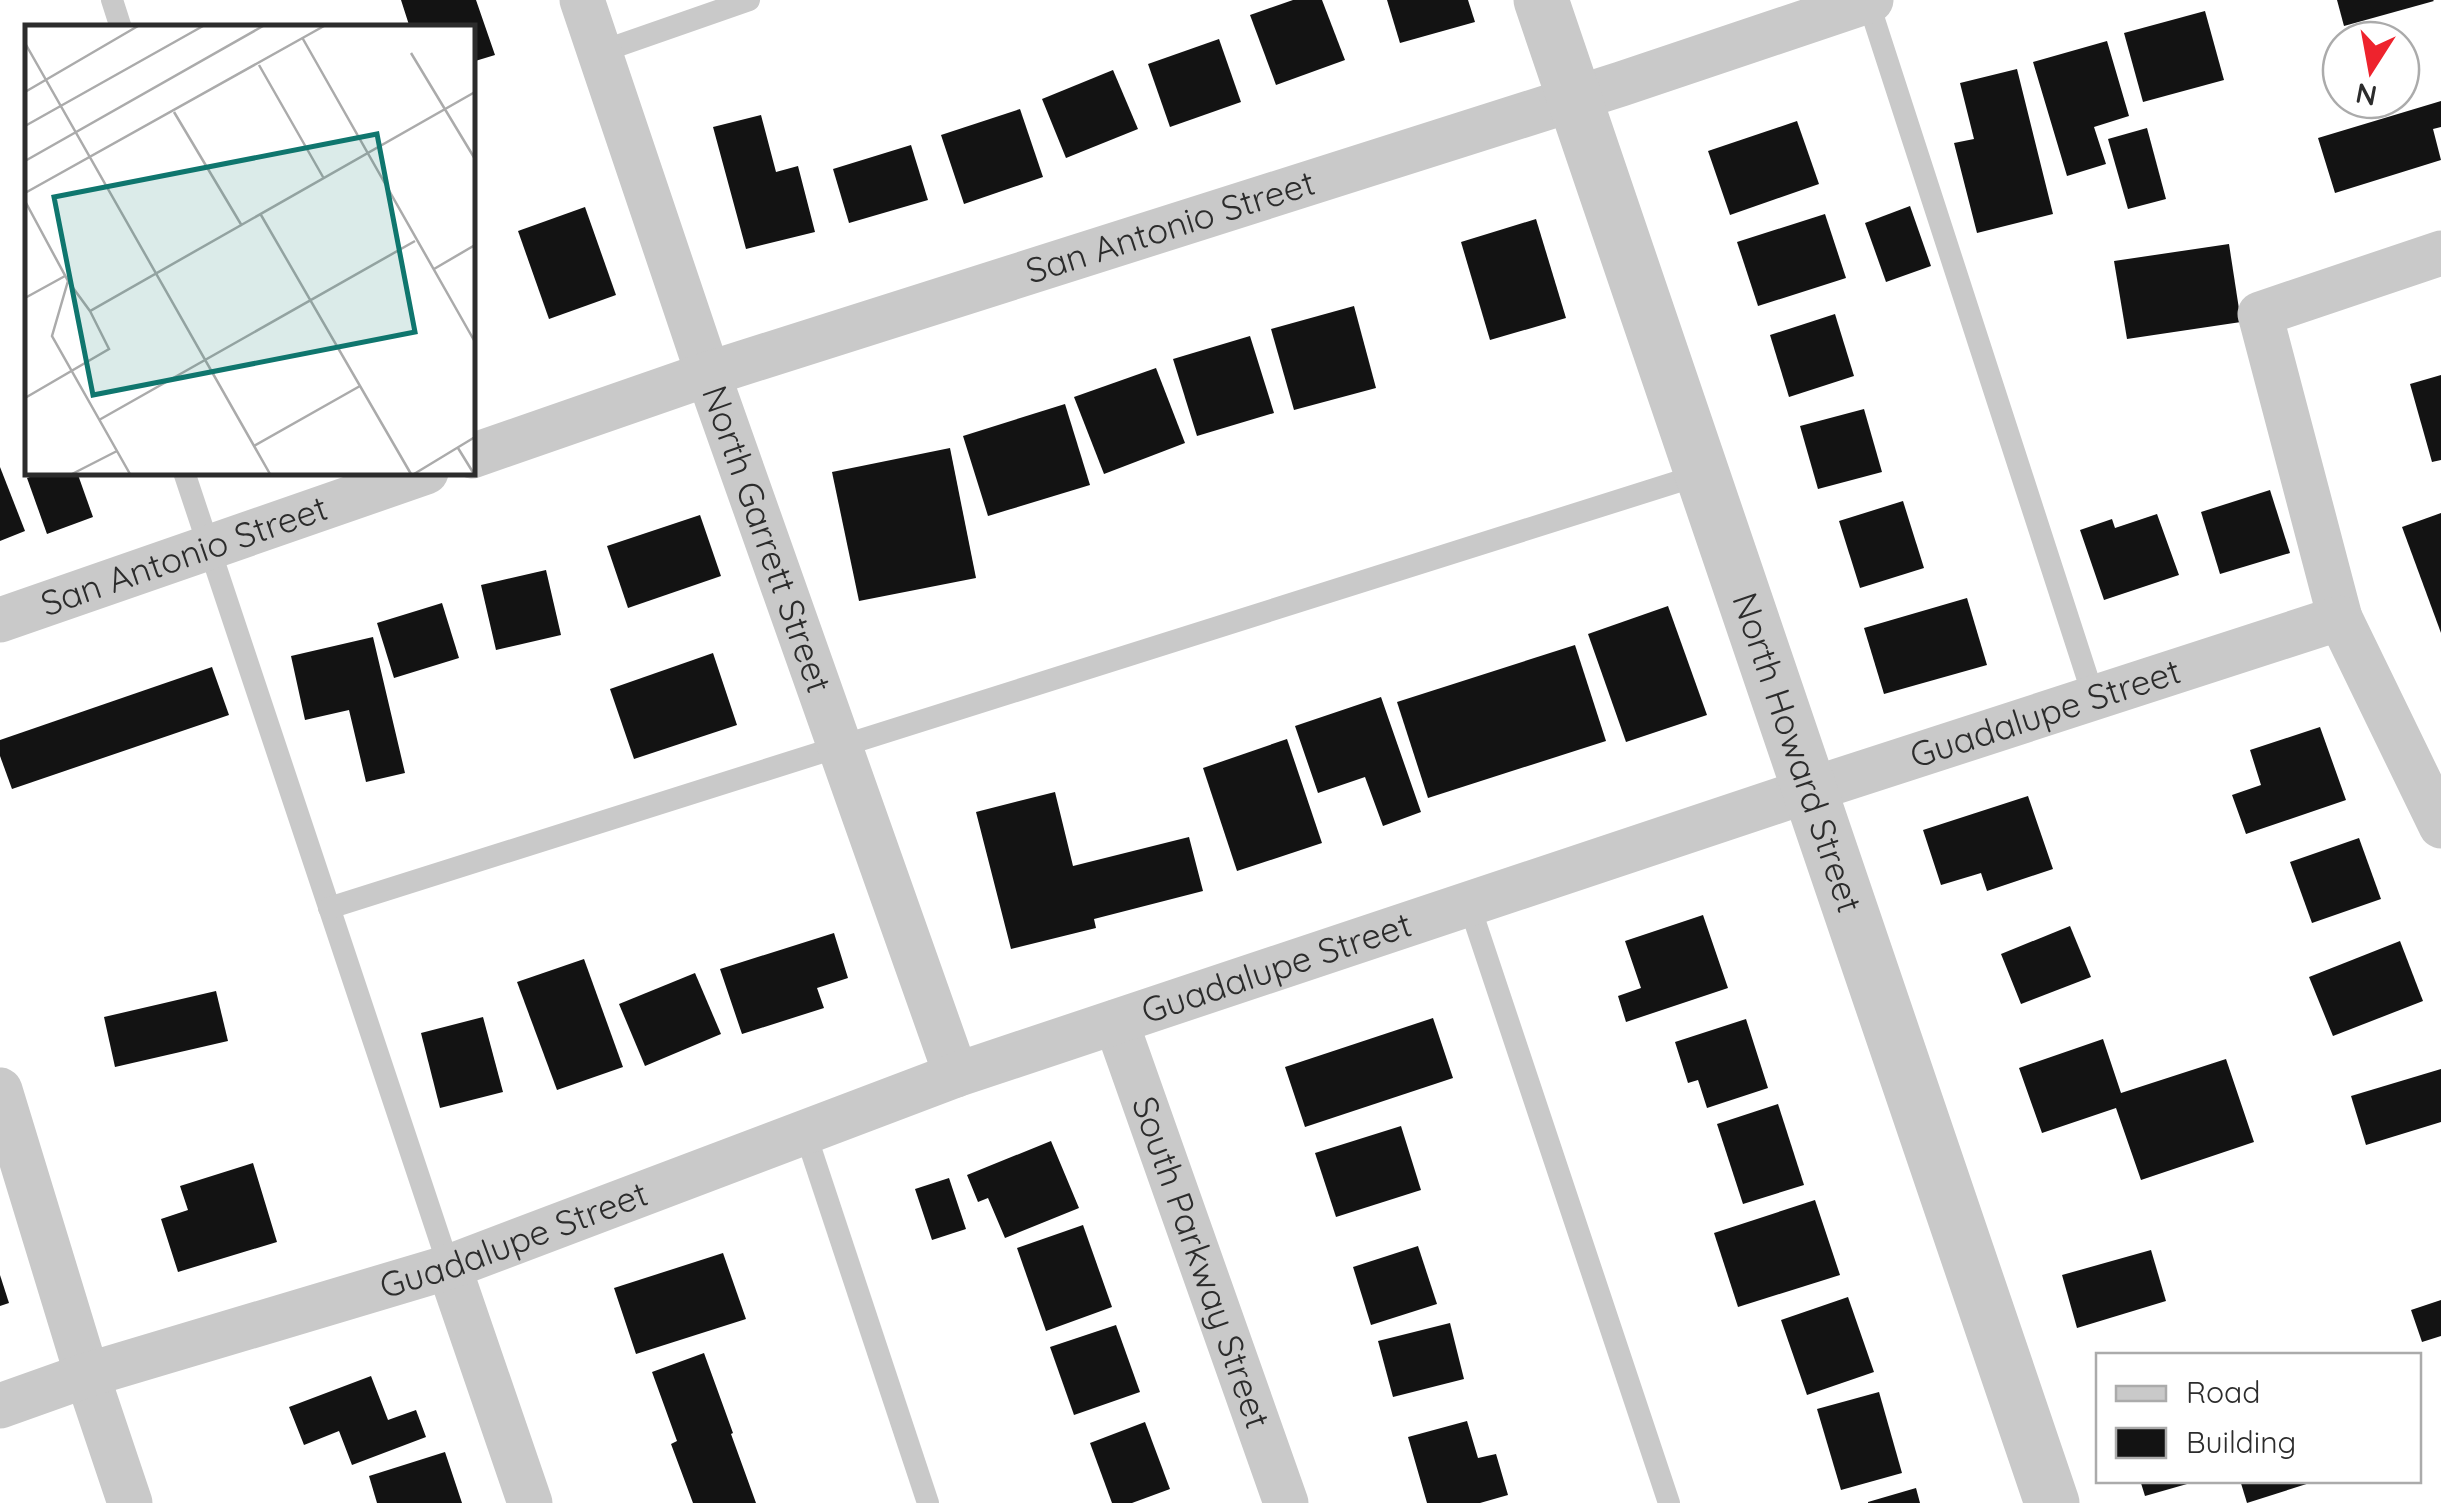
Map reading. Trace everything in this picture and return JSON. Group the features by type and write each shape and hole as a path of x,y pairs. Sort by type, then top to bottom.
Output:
{"street":[{"name":"North Garrett Street","path":"582,0 708,374 956,1075"},
{"name":"North Howard Street","path":"1541,0 2052,1503"},
{"name":"San Antonio Street","path":"475,455 708,374 1575,99 1870,0"},
{"path":"2441,253 2260,314 2340,618 2441,826"},
{"name":"San Antonio Street","path":"0,620 417,475"},
{"name":"Guadalupe Street","path":"0,1406 87,1374 448,1266 956,1075 2340,618"},
{"name":"South Parkway Street","path":"1116,1022 1286,1503"},
{"path":"0,1090 130,1503"},
{"path":"448,1266 530,1503"}],"lane":[{"path":"112,0 119,25"},
{"path":"600,52 749,0"},
{"path":"1870,0 2094,698"},
{"path":"329,908 1702,474"},
{"path":"185,475 448,1266"},
{"path":"1469,904 1669,1503"},
{"path":"805,1132 928,1503"}],"building":[{"path":"401,0 476,0 495,55 475,61 475,25 409,25"},
{"path":"1293,0 1322,0 1345,60 1276,85 1250,15"},
{"path":"1387,0 1468,0 1475,22 1400,43"},
{"path":"2337,0 2434,1 2366,20 2342,20"},
{"path":"2205,11 2224,80 2143,102 2124,33"},
{"path":"1219,39 1241,102 1170,127 1148,64"},
{"path":"2107,41 2129,116 2094,127 2106,164 2067,176 2033,62"},
{"path":"2017,69 2053,214 1977,233 1954,143 1974,139 1960,83"},
{"path":"1113,70 1138,129 1066,158 1042,99"},
{"path":"2441,101 2441,127 2433,129 2441,160 2335,193 2318,138 2378,120 2421,120 2421,107"},
{"path":"1020,109 1043,177 964,204 941,135"},
{"path":"761,115 776,172 798,166 815,232 746,249 713,127"},
{"path":"1797,121 1819,184 1730,215 1708,151"},
{"path":"2147,128 2166,199 2128,209 2108,139"},
{"path":"911,145 928,200 849,223 833,169"},
{"path":"1910,206 1931,266 1886,282 1865,223"},
{"path":"585,207 616,295 549,319 518,231"},
{"path":"1825,214 1846,278 1758,306 1737,242"},
{"path":"1536,219 1566,318 1490,340 1461,242"},
{"path":"2229,244 2241,322 2127,339 2114,261"},
{"path":"1354,306 1376,388 1294,410 1271,329"},
{"path":"1835,314 1854,376 1789,397 1770,335"},
{"path":"1250,336 1274,413 1197,436 1173,359"},
{"path":"1156,368 1185,443 1104,474 1074,397"},
{"path":"2441,375 2441,460 2432,462 2410,384"},
{"path":"1065,404 1090,485 988,516 963,436"},
{"path":"1864,409 1882,472 1818,489 1800,426"},
{"path":"950,448 976,578 859,601 832,472"},
{"path":"0,467 25,531 0,541"},
{"path":"78,475 93,517 47,534 27,478"},
{"path":"2270,490 2290,553 2220,574 2201,512"},
{"path":"1903,501 1924,568 1860,588 1839,521"},
{"path":"2441,513 2441,633 2402,527"},
{"path":"2157,514 2179,575 2104,600 2080,530 2112,519 2115,528"},
{"path":"700,515 721,576 628,608 607,546"},
{"path":"546,570 561,635 496,650 481,585"},
{"path":"1967,598 1987,665 1884,694 1864,628"},
{"path":"442,603 459,658 394,678 377,623"},
{"path":"1668,606 1707,715 1626,742 1588,634"},
{"path":"373,637 405,773 366,782 349,710 305,720 291,656"},
{"path":"1575,645 1606,741 1428,798 1397,702"},
{"path":"713,653 737,725 634,759 610,689"},
{"path":"212,667 229,715 12,789 0,756 0,740"},
{"path":"1381,697 1421,812 1383,826 1365,777 1318,793 1295,726"},
{"path":"2320,727 2346,800 2246,834 2232,795 2261,785 2250,750"},
{"path":"1287,739 1322,843 1237,871 1203,768"},
{"path":"1055,792 1073,866 1189,837 1203,891 1094,919 1096,928 1011,949 976,812"},
{"path":"2028,796 2053,869 1987,891 1981,873 1941,885 1923,830"},
{"path":"2359,838 2381,899 2312,923 2290,862"},
{"path":"1703,915 1728,988 1626,1022 1618,996 1641,988 1625,941"},
{"path":"2070,926 2091,977 2021,1004 2001,954"},
{"path":"834,933 848,978 817,988 824,1008 742,1034 720,969"},
{"path":"2400,941 2423,1001 2333,1036 2309,977"},
{"path":"584,959 623,1067 557,1090 517,982"},
{"path":"695,973 721,1034 645,1066 619,1004"},
{"path":"216,991 228,1041 115,1067 104,1017"},
{"path":"483,1017 503,1092 440,1108 421,1033"},
{"path":"1433,1018 1453,1078 1305,1127 1285,1067"},
{"path":"1746,1019 1768,1088 1707,1108 1698,1080 1688,1083 1675,1042"},
{"path":"2103,1039 2121,1093 2226,1059 2254,1142 2141,1180 2116,1108 2042,1133 2019,1068"},
{"path":"2441,1069 2441,1122 2366,1145 2351,1096"},
{"path":"1778,1104 1804,1185 1743,1204 1717,1124"},
{"path":"1401,1126 1421,1190 1336,1217 1315,1153"},
{"path":"1051,1141 1079,1208 1005,1238 988,1198 978,1202 967,1175"},
{"path":"253,1163 277,1242 178,1272 161,1219 188,1210 180,1186"},
{"path":"949,1178 966,1229 932,1240 915,1189"},
{"path":"1815,1200 1840,1275 1738,1307 1714,1233"},
{"path":"1083,1225 1112,1307 1046,1331 1017,1248"},
{"path":"1418,1246 1437,1304 1371,1325 1353,1267"},
{"path":"2151,1250 2166,1301 2077,1328 2062,1275"},
{"path":"723,1253 746,1319 636,1354 614,1288"},
{"path":"0,1275 9,1303 0,1306"},
{"path":"1848,1297 1874,1372 1807,1395 1781,1320"},
{"path":"2441,1300 2441,1336 2422,1342 2411,1310"},
{"path":"1450,1323 1464,1379 1393,1397 1378,1341"},
{"path":"1116,1325 1140,1392 1074,1415 1050,1347"},
{"path":"704,1353 756,1503 693,1503 671,1444 677,1441 652,1372"},
{"path":"371,1376 388,1420 416,1410 426,1437 352,1465 339,1431 304,1445 289,1407"},
{"path":"1879,1392 1902,1473 1841,1490 1817,1409"},
{"path":"1467,1421 1478,1458 1496,1454 1508,1495 1480,1503 1427,1503 1408,1437"},
{"path":"1145,1422 1170,1489 1132,1503 1112,1503 1090,1443"},
{"path":"445,1452 462,1503 377,1503 369,1476"},
{"path":"2141,1483 2190,1483 2145,1496"},
{"path":"2241,1483 2310,1483 2247,1503"},
{"path":"1916,1488 1920,1503 1868,1503 1868,1502"}]}
